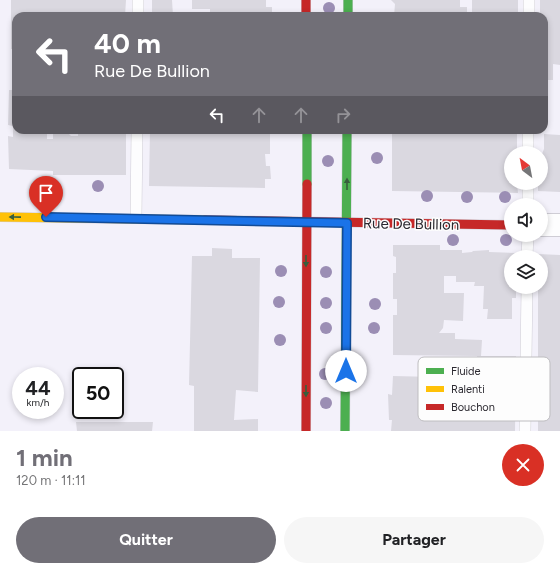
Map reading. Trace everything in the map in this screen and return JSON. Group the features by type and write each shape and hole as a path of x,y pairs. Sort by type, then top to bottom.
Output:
{"main road":[{"path":"306,0 306,12"},
{"path":"348,0 348,12"},
{"path":"306,431 307,134"},
{"path":"346,431 347,134"},
{"name":"Rue De Bullion","path":"0,217 504,225"}],"street":[{"path":"548,225 560,225"}],"lane":[{"path":"138,0 138,12"},
{"path":"529,0 529,12"},
{"path":"136,218 137,134"},
{"path":"528,134 528,146"},
{"path":"526,357 527,294"},
{"path":"525,421 525,431"}],"building":[{"path":"11,0 126,0 125,12 12,12 11,49"},
{"path":"152,0 172,0 173,12 152,12"},
{"path":"192,0 266,0 266,7 272,7 272,12 210,12 210,9 192,9"},
{"path":"391,0 460,0 460,7 467,7 467,12 394,12 395,4"},
{"path":"472,0 518,0 518,12 472,12"},
{"path":"540,0 560,0 560,65 553,64 553,80 548,80 548,12 540,12"},
{"path":"9,90 12,90 12,126 8,125"},
{"path":"13,134 47,134 47,139 53,139 53,134 69,134 71,136 78,136 78,134 126,134 126,175 53,175 53,171 9,169 8,136 13,137"},
{"path":"150,134 270,134 270,154 265,154 266,166 270,166 271,179 265,179 265,188 149,186"},
{"path":"392,134 517,134 517,146 504,146 504,190 518,190 518,193 392,191"},
{"path":"544,134 560,135 560,192 538,191 548,190 548,146 544,146"},
{"path":"393,245 440,245 440,250 462,250 462,253 489,250 489,252 504,253 504,294 516,294 516,298 512,298 512,319 487,319 488,309 483,309 484,286 474,286 475,282 456,282 456,276 444,276 444,293 464,293 463,321 444,320 443,328 439,333 455,333 455,339 482,340 481,356 516,357 393,355 393,315 397,315 397,299 393,299 393,273 396,273 396,257 393,256"},
{"path":"212,248 232,249 232,258 260,258 258,392 236,390 234,420 258,419 258,431 194,431 194,386 189,385 192,256 212,256"},
{"path":"548,254 560,255 560,431 538,431 538,421 550,421 550,357 538,357 538,294 548,294"},
{"path":"393,376 418,377 418,421 515,421 515,431 391,431 392,420 389,420 388,394 392,395"},
{"path":"76,422 153,422 152,431 77,431"}],"traffic: fast":[{"path":"348,0 348,12"},
{"path":"307,134 307,184"},
{"path":"345,431 347,134"}],"traffic: slow":[{"path":"0,217 205,220"}],"traffic: jam":[{"path":"306,0 306,12"},
{"path":"306,431 307,184"},
{"path":"205,220 504,225"}],"route":[{"path":"46,217 347,223 346,371"}]}
